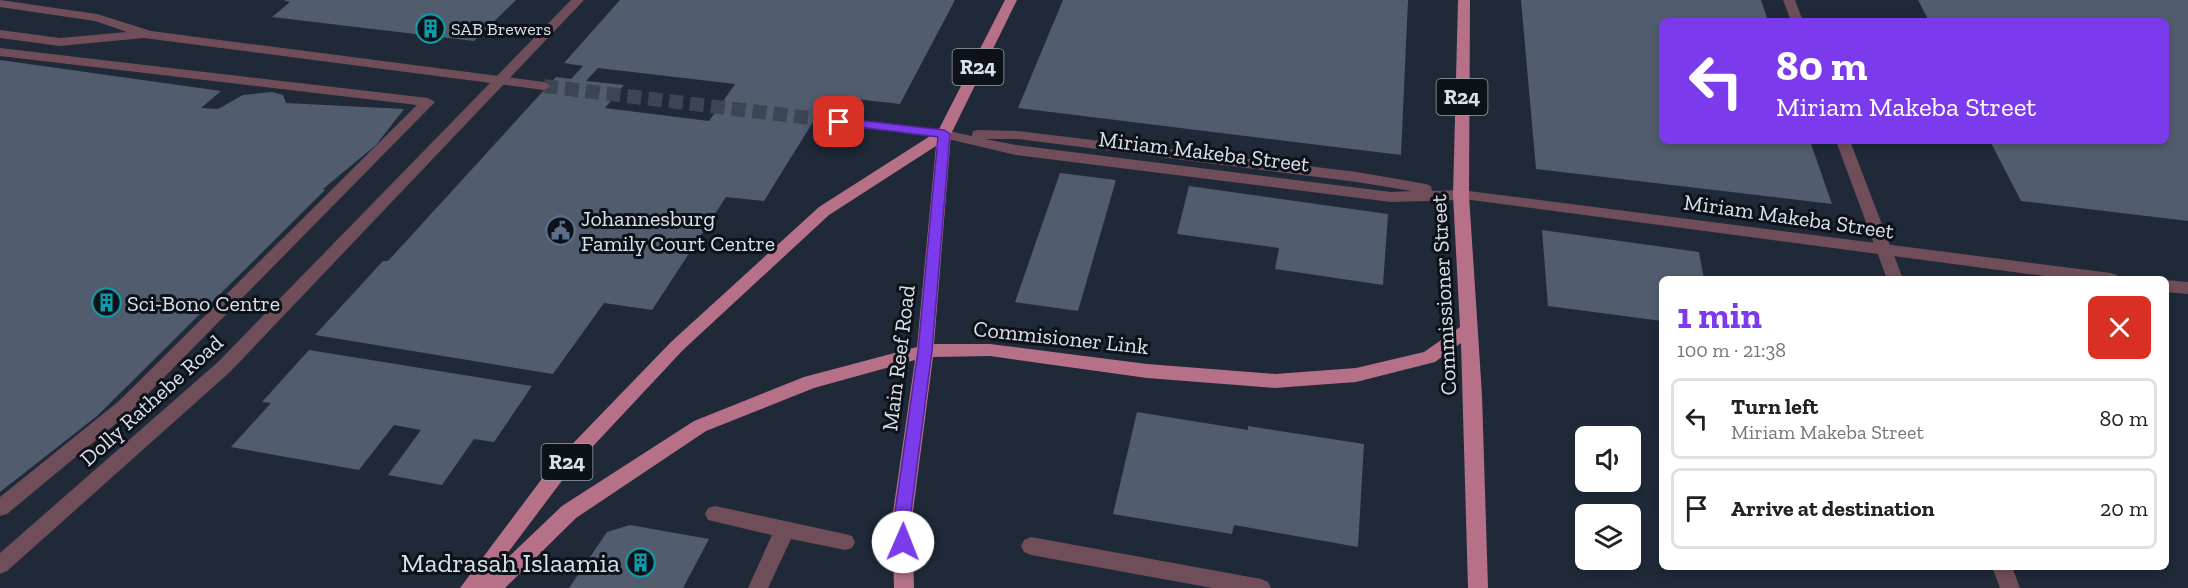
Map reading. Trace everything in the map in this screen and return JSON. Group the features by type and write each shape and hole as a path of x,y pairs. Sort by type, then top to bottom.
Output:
{"main road":[{"name":"R24","path":"470,588 560,469 677,346 824,211 944,134 1011,0"},
{"name":"Commissioner Street","path":"1464,0 1461,195 1473,395 1478,588"},
{"name":"Main Reef Road","path":"904,588 902,519 925,351 944,134"},
{"name":"Commisioner Link","path":"491,588 569,512 700,426 810,382 925,351 990,350 1148,371 1275,381 1356,375 1429,357 1468,330"}],"street":[{"name":"Dolly Rathebe Road","path":"0,565 224,367 578,0"},
{"path":"1788,0 1796,18"},
{"path":"0,3 97,18 149,35 544,86"},
{"path":"0,34 60,42 149,35"},
{"path":"0,52 428,102 125,406 0,508"},
{"name":"Miriam Makeba Street","path":"818,119 944,134 1016,150 1391,197 1461,195 2087,276"},
{"path":"1844,144 1894,276"},
{"path":"2169,286 2188,288"},
{"path":"714,514 845,542"},
{"path":"758,588 785,529"},
{"path":"1031,546 1261,588"},
{"path":"2003,570 2010,588"}],"building":[{"name":"SAB Brewers","path":"283,0 516,0 474,41 272,17 290,2"},
{"name":"Johannesburg Family Court Centre","path":"620,0 955,0 900,104 829,96 764,201 726,197 652,310 604,303 553,374 315,335 383,261 388,261 556,77 571,79 583,66 564,63","holes":["598,68 735,84 709,121 605,108 624,85 586,81"]},
{"path":"1063,0 1408,0 1401,155 1018,108"},
{"path":"1521,0 1761,0 1767,18 1659,18 1659,144 1811,144 1832,204 1536,169"},
{"path":"1918,0 2188,0 2188,221 2021,201 1992,144 2169,144 2169,18 1927,18"},
{"name":"Sci-Bono Centre","path":"0,60 221,91 201,108 218,109 243,95 272,92 283,95 286,103 404,109 376,145 323,189 325,190 97,416 0,492"},
{"path":"1060,173 1116,180 1078,311 1015,302"},
{"path":"1189,186 1388,214 1383,285 1275,269 1279,248 1177,234"},
{"path":"1542,230 1699,252 1703,276 1659,276 1659,321 1548,306"},
{"path":"309,350 532,386 494,442 474,439 442,485 388,475 421,430 394,425 359,470 231,447 271,403 262,402"},
{"path":"1137,412 1248,430 1248,426 1364,444 1358,547 1234,525 1232,534 1113,514"},
{"name":"Madrasah Islaamia","path":"630,525 709,539 683,588 569,588 607,532"}],"tunnel":[{"path":"544,86 818,119"}],"place":[{"name":"SAB Brewers","path":"430,29"},
{"name":"Johannesburg Family Court Centre","path":"560,231"},
{"name":"Sci-Bono Centre","path":"106,303"},
{"name":"Madrasah Islaamia","path":"641,563"}],"route":[{"path":"839,122 944,134 925,351 902,519 903,542"}]}
